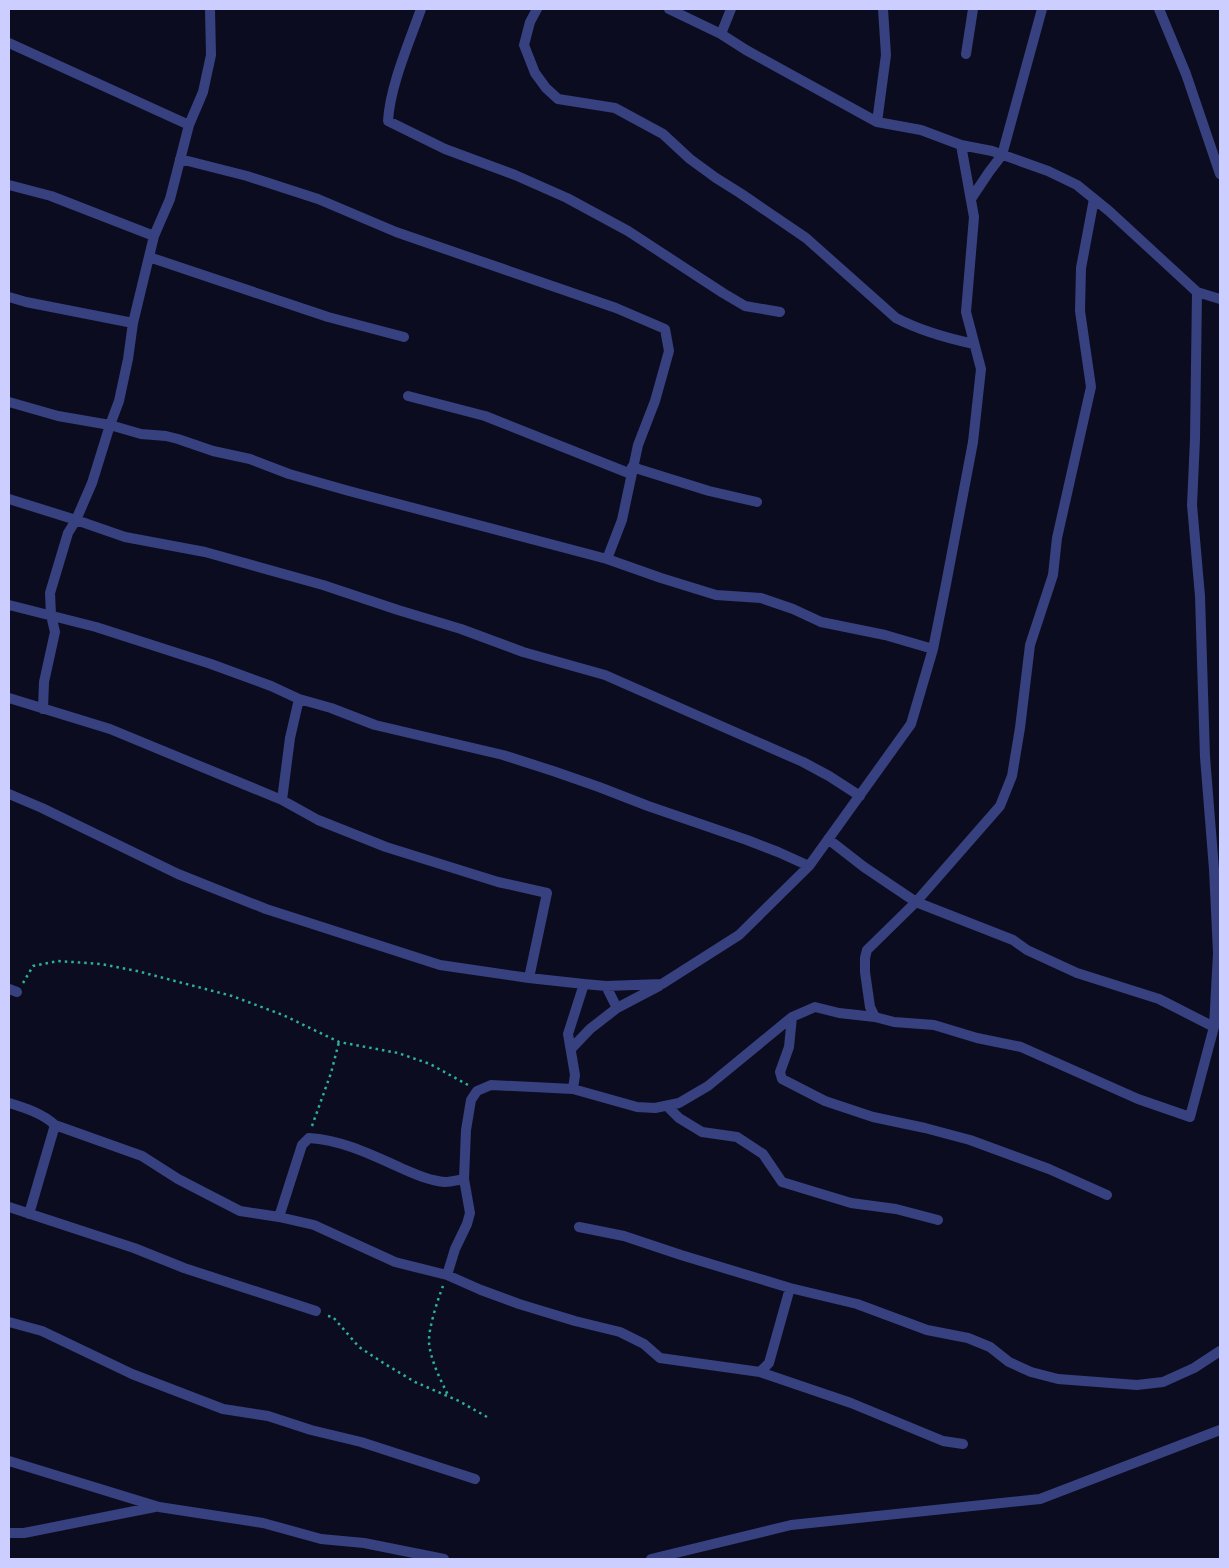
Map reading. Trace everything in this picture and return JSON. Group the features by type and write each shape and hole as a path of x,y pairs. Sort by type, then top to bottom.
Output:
{"street":[{"path":"43,709 44,682 55,632 51,615 50,593 68,533 76,520 92,483 119,401 133,323 154,236 170,199 190,125 204,92 211,55 210,9"},
{"path":"422,9 402,60 388,111 388,121 445,149 515,175 567,198 628,232 746,306 780,312"},
{"path":"537,9 530,22 524,45 535,73 546,88 558,99 615,108 663,134 690,159 716,178 806,238 896,318 910,326 942,337 974,344"},
{"path":"670,9 721,34 746,50 877,122 921,130 961,145 992,151 1048,172 1078,186 1197,292 1220,299"},
{"path":"721,34 732,9"},
{"path":"877,122 886,54 883,9"},
{"path":"966,54 973,9"},
{"path":"971,199 1002,155 1042,9"},
{"path":"1158,9 1186,74 1220,174"},
{"path":"9,43 190,125"},
{"path":"571,1049 590,1029 617,1008 662,984 739,935 809,866 911,724 933,649 973,442 981,369 966,312 974,216 961,145"},
{"path":"180,159 247,176 318,199 396,232 608,305 664,329 669,351 655,401 638,445 622,520 606,559"},
{"path":"9,185 51,196 154,236"},
{"path":"875,1017 870,1007 865,972 867,950 916,902 1000,806 1012,776 1030,645 1053,575 1057,538 1091,387 1080,311 1081,268 1094,199"},
{"path":"149,257 328,317 404,337"},
{"path":"447,1275 455,1249 470,1213 464,1179 466,1130 471,1100 478,1090 491,1085 573,1089 637,1107 655,1108 667,1106 679,1103 708,1086 792,1017 815,1008 875,1017 894,1022 934,1025 977,1038 1021,1047 1138,1099 1190,1117 1214,1027 1218,943 1214,869 1204,758 1200,596 1192,504 1197,292"},
{"path":"9,297 133,323"},
{"path":"408,396 485,416 632,471 757,502"},
{"path":"9,402 58,416 110,425 142,434 178,439 213,451 250,459 289,474 349,491 606,559 716,595 761,598 794,609 820,622 885,635 933,649"},
{"path":"9,499 125,537 205,552 288,575 461,628 522,652 605,675 802,762 829,776 860,796"},
{"path":"9,606 96,627 212,664 271,686 299,699 331,708 375,725 503,755 553,771 747,840 809,866"},
{"path":"9,698 110,729 282,800 318,820 386,847 498,882 547,892 529,978"},
{"path":"282,800 290,738 299,699"},
{"path":"9,794 178,874 266,909 440,965 529,978 606,986 662,984"},
{"path":"828,839 864,867 916,902 942,914 1013,940 1027,950 1077,973 1159,998 1214,1027"},
{"path":"573,1089 575,1075 568,1034 584,984"},
{"path":"606,986 617,1008"},
{"path":"792,1017 789,1047 780,1072 782,1079 825,1102 873,1117 970,1140 1048,1168 1107,1194"},
{"path":"9,1102 29,1109 55,1125 142,1156 178,1179 240,1211 314,1225 395,1262 447,1275 519,1304 620,1332 644,1344 660,1358 760,1372 851,1403 943,1441 963,1444"},
{"path":"667,1106 679,1118 702,1132 737,1137 763,1154 782,1182 851,1203 896,1209 938,1220"},
{"path":"29,1214 55,1125"},
{"path":"279,1217 302,1145 309,1138 325,1139 368,1153 422,1177 446,1182 464,1179"},
{"path":"9,1207 134,1248 184,1268 316,1311"},
{"path":"579,1227 624,1236 790,1288 857,1304 927,1330 968,1338 990,1347 1009,1362 1031,1372 1058,1379 1136,1385 1163,1382 1194,1368 1220,1351"},
{"path":"760,1372 769,1363 790,1288"},
{"path":"9,1322 42,1331 132,1374 223,1409 268,1416 311,1430 361,1442 475,1479"},
{"path":"651,1559 791,1525 1040,1498 1220,1430"},
{"path":"9,1461 158,1507 263,1523 321,1538 364,1543 444,1559"},
{"path":"9,1533 24,1533 158,1507"}],"path":[{"path":"13,991 33,966 58,961 100,964 137,971 232,996 284,1015 339,1042 398,1053 430,1064 478,1090"},
{"path":"309,1138 313,1120 328,1082 339,1042"},
{"path":"447,1275 439,1296 429,1342 437,1372 448,1396"},
{"path":"316,1311 333,1318 359,1347 385,1364 415,1382 448,1396 487,1417"}]}
